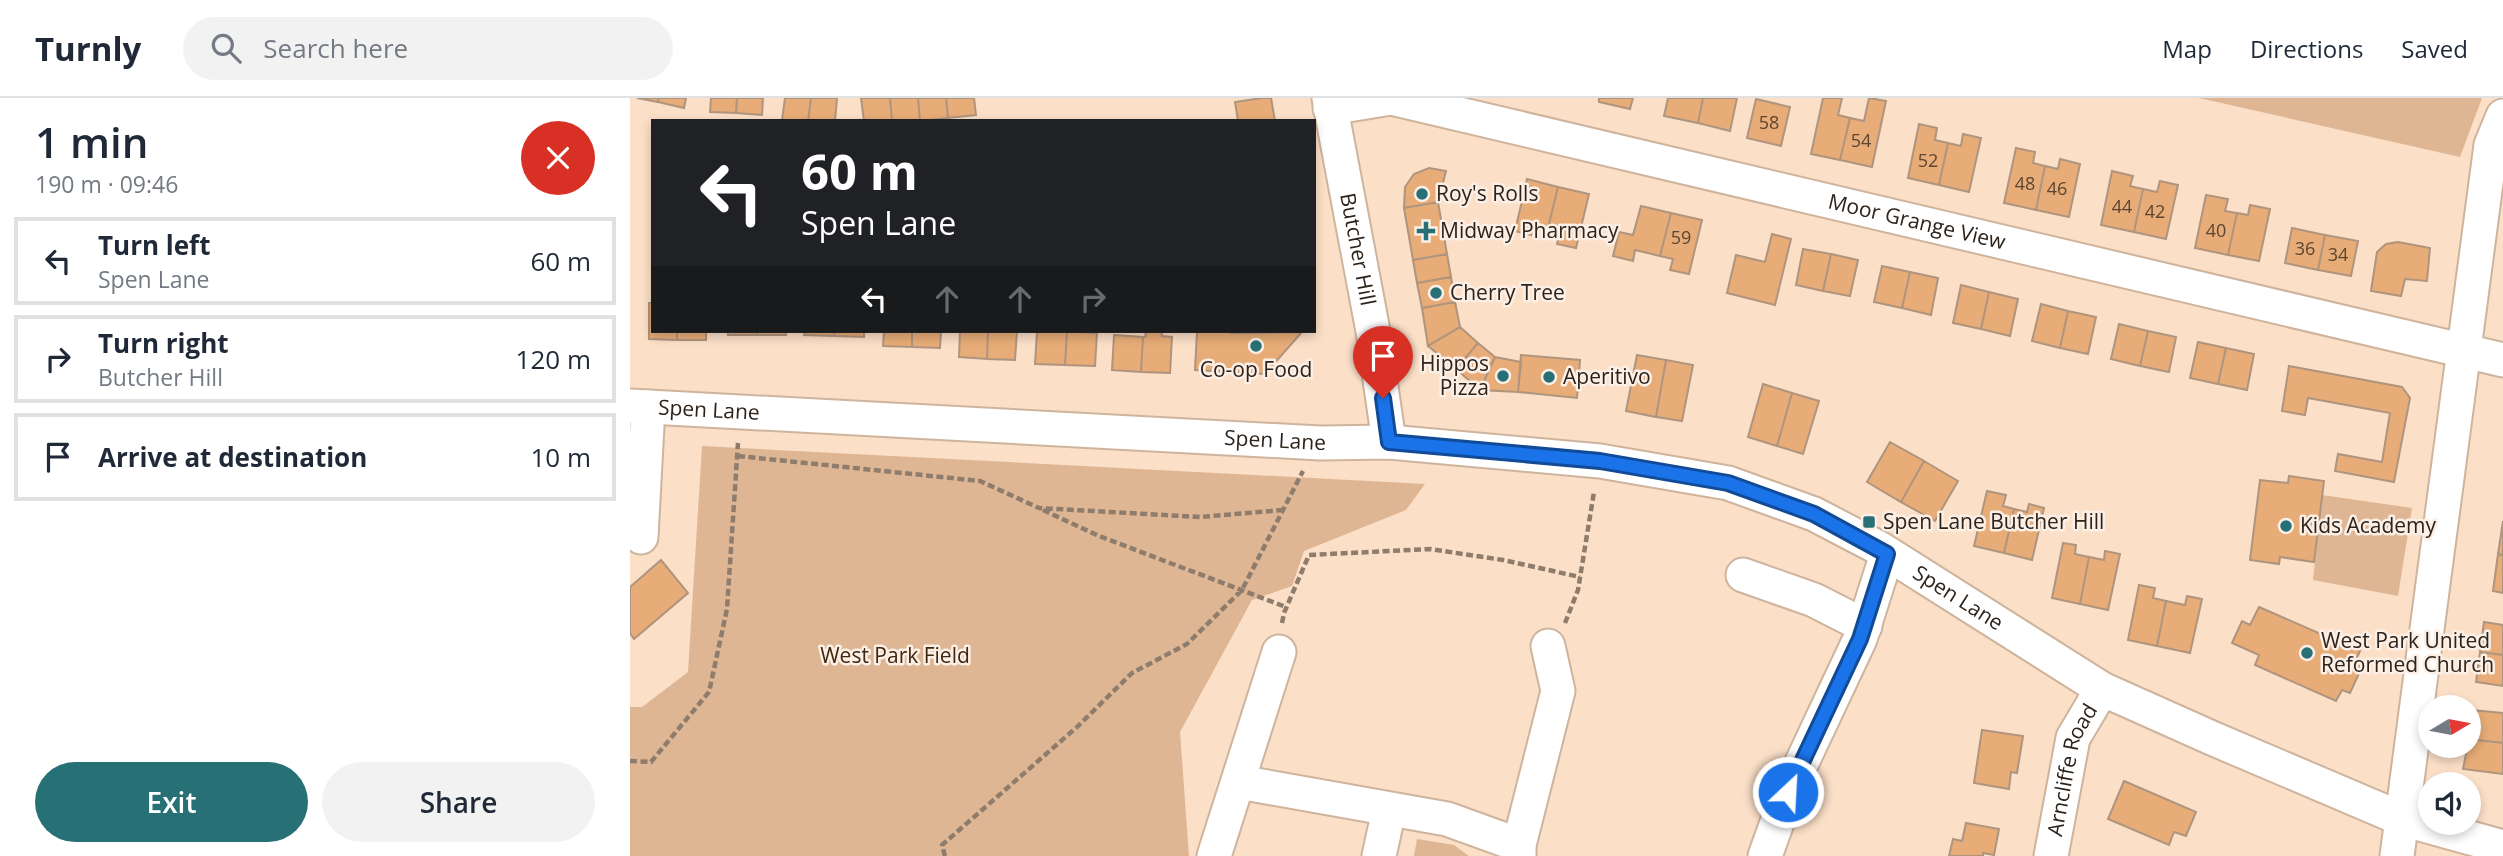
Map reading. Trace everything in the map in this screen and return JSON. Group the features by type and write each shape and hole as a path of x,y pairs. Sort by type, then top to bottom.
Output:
{"street":[{"name":"Moor Grange View","path":"1329,103 1391,98 2503,360"},
{"name":"Butcher Hill","path":"1329,103 1373,331 1389,442"},
{"path":"2397,856 2491,145 2503,116"},
{"path":"639,406 641,537"},
{"name":"Spen Lane","path":"639,406 1320,443 1389,442 1600,461 1728,483 1814,514 1887,554 2102,689 2402,818 2503,847"},
{"path":"1765,856 1788,792 1865,626 1887,554"},
{"path":"1743,575 1814,600 1865,626"},
{"path":"1239,782 1447,819 1519,850 1558,691 1548,646"},
{"path":"1214,856 1279,652"},
{"name":"Arncliffe Road","path":"2051,856 2073,738 2102,689"},
{"path":"1379,856 1389,810"}],"path":[{"path":"630,761 651,762 709,692 727,609 739,438"},
{"path":"945,856 942,845 1077,727 1132,673 1188,644 1241,590 1320,443"},
{"path":"737,456 980,481 1099,536 1286,607"},
{"path":"1548,646 1565,622 1578,590 1600,461"},
{"path":"1039,508 1200,517 1283,510"},
{"path":"1279,652 1286,607 1309,555 1430,549 1503,560 1580,577"}],"green space":[{"path":"2199,98 2482,98 2460,157"},
{"name":"West Park Field","path":"702,446 1425,484 1406,510 1304,551 1292,586 1252,600 1180,732 1189,856 630,856 630,707 642,707 688,672"},
{"path":"2322,495 2412,508 2398,596 2313,580"},
{"path":"1417,839 1454,845 1469,856 1414,856"}],"building":[{"path":"637,98 659,98 658,102"},
{"path":"659,98 686,98 684,108 658,102"},
{"path":"711,98 737,98 736,113 710,112"},
{"path":"737,98 763,98 762,115 736,113"},
{"path":"785,98 811,98 808,119 782,119"},
{"path":"811,98 837,98 835,119 808,119"},
{"path":"861,98 890,98 892,119 864,119"},
{"path":"890,98 918,98 920,119 892,119"},
{"path":"918,98 946,98 948,118 920,119"},
{"path":"946,98 974,98 976,115 948,118"},
{"path":"1271,98 1275,119 1238,119 1235,102"},
{"path":"1599,98 1633,98 1630,109 1599,102"},
{"path":"1668,98 1703,98 1698,123 1664,116"},
{"path":"1703,98 1737,98 1730,131 1698,123"},
{"path":"1823,98 1842,98 1838,115 1850,118 1840,160 1811,154"},
{"path":"1869,98 1886,101 1872,167 1840,160 1850,118 1864,121"},
{"path":"1756,99 1790,107 1781,146 1747,138"},
{"path":"1919,124 1937,128 1935,140 1948,143 1939,185 1908,178"},
{"path":"1963,134 1981,138 1969,192 1939,185 1948,143 1961,146"},
{"path":"2016,148 2035,152 2033,163 2045,166 2036,210 2004,203"},
{"path":"2060,159 2080,164 2069,217 2036,210 2045,166 2058,169"},
{"name":"Roy's Rolls","path":"1429,168 1446,171 1438,202 1404,208 1405,187 1414,174"},
{"path":"2112,171 2133,176 2130,186 2143,189 2134,232 2101,225"},
{"path":"1527,179 1558,187 1548,228 1534,224 1531,235 1515,231"},
{"path":"2160,181 2178,185 2166,239 2134,232 2143,189 2157,192"},
{"path":"1558,187 1589,194 1576,248 1557,244 1560,231 1548,228"},
{"path":"2206,195 2228,199 2225,211 2237,213 2228,255 2195,248"},
{"name":"Midway Pharmacy","path":"1438,202 1447,254 1413,260 1404,208"},
{"path":"2250,205 2270,209 2259,261 2228,255 2237,213 2248,215"},
{"path":"1641,206 1671,213 1660,256 1635,250 1633,261 1613,256 1619,232 1633,235"},
{"path":"1671,213 1702,220 1689,274 1670,270 1673,259 1660,256"},
{"path":"2292,228 2325,235 2318,270 2285,263"},
{"path":"1772,234 1791,239 1775,305 1727,293 1736,255 1765,262"},
{"path":"2325,235 2358,241 2351,276 2318,270"},
{"path":"2398,242 2430,248 2427,281 2405,279 2401,296 2371,291 2377,252 2386,244"},
{"path":"1803,249 1831,254 1823,291 1796,285"},
{"path":"1447,254 1451,277 1417,283 1413,260"},
{"path":"1831,254 1858,260 1850,296 1823,291"},
{"path":"1882,266 1910,272 1902,308 1874,302"},
{"path":"1910,272 1938,278 1931,315 1902,308"},
{"name":"Cherry Tree","path":"1451,277 1455,302 1422,308 1417,283"},
{"path":"1961,285 1989,292 1981,329 1953,323"},
{"path":"1989,292 2018,299 2010,336 1981,329"},
{"path":"1455,302 1460,327 1428,346 1422,308"},
{"path":"651,303 651,333 677,333 677,340 649,339"},
{"path":"2041,304 2068,311 2060,348 2032,341"},
{"path":"2068,311 2096,317 2088,354 2060,348"},
{"path":"2119,324 2148,331 2140,366 2111,359"},
{"path":"1460,327 1478,343 1456,369 1428,346"},
{"path":"2148,331 2176,337 2169,372 2140,366"},
{"path":"677,333 706,333 706,340 677,340"},
{"path":"728,333 757,333 757,335"},
{"path":"757,333 786,333 786,335"},
{"path":"804,333 835,333 834,336"},
{"path":"835,333 864,333 864,337 834,336"},
{"path":"884,333 912,333 912,347 883,346"},
{"path":"912,333 941,333 940,348 912,347"},
{"path":"960,333 988,333 987,359 959,357"},
{"path":"988,333 1017,333 1015,360 987,359"},
{"path":"1037,333 1067,333 1065,365 1035,364"},
{"path":"1067,333 1097,333 1095,366 1065,365"},
{"path":"1146,333 1162,333 1162,336 1172,337 1170,373 1141,372"},
{"path":"1197,333 1301,333 1265,374 1195,370"},
{"path":"1114,335 1143,337 1141,372 1112,370"},
{"path":"2198,342 2226,348 2218,384 2190,378"},
{"path":"1478,343 1495,357 1480,390 1456,369"},
{"path":"2226,348 2254,354 2247,390 2218,384"},
{"name":"Aperitivo","path":"1521,355 1580,360 1577,398 1518,392"},
{"path":"1637,355 1666,360 1656,417 1626,411"},
{"name":"Hippos Pizza","path":"1495,357 1521,362 1518,392 1480,390"},
{"path":"1666,360 1693,365 1682,421 1656,417"},
{"path":"2289,366 2402,387 2410,398 2394,482 2335,471 2338,454 2382,462 2390,413 2308,398 2305,415 2282,411"},
{"path":"1763,384 1792,393 1777,446 1748,437"},
{"path":"1792,393 1819,401 1803,454 1777,446"},
{"path":"1890,442 1924,461 1901,502 1867,482"},
{"path":"1924,461 1958,481 1935,521 1901,502"},
{"name":"Kids Academy","path":"2289,476 2324,481 2314,562 2280,557 2279,564 2250,560 2260,480 2288,483"},
{"path":"1987,491 2006,495 2003,506 2014,509 2004,553 1974,546"},
{"path":"2029,504 2044,508 2032,560 2004,553 2014,509 2027,512"},
{"path":"2503,521 2503,555 2498,554"},
{"path":"2063,543 2076,545 2075,554 2089,557 2080,604 2052,598"},
{"path":"2105,551 2120,554 2108,610 2080,604 2089,557 2104,560"},
{"path":"2498,554 2503,555 2503,593 2493,591"},
{"path":"661,560 688,593 634,639 630,633 630,587"},
{"path":"2139,585 2155,588 2153,598 2166,601 2157,646 2128,640"},
{"path":"2187,596 2202,599 2190,653 2157,646 2166,601 2185,605"},
{"name":"West Park United Reformed Church","path":"2259,607 2360,651 2354,664 2362,667 2350,693 2342,690 2336,701 2255,665 2259,655 2232,643 2242,621 2250,625"},
{"path":"2484,622 2503,625 2503,655 2480,652"},
{"path":"2480,652 2503,655 2503,686 2476,682"},
{"path":"2482,711 2503,713 2503,743 2482,741"},
{"path":"1982,730 2023,736 2017,773 2011,772 2009,789 1974,783"},
{"path":"2482,741 2503,743 2503,774 2463,769 2465,758 2482,758"},
{"path":"2124,781 2196,812 2186,836 2174,832 2169,845 2108,819"},
{"path":"1966,823 1999,829 1994,855 1983,853 1983,856 1949,856 1953,839 1962,841"}],"place":[{"name":"Roy's Rolls","path":"1422,194"},
{"name":"Midway Pharmacy","path":"1426,231"},
{"name":"Cherry Tree","path":"1436,293"},
{"name":"Co-op Food","path":"1256,346"},
{"name":"Hippos Pizza","path":"1503,376"},
{"name":"Aperitivo","path":"1549,377"},
{"name":"Spen Lane Butcher Hill","path":"1869,522"},
{"name":"Kids Academy","path":"2286,526"},
{"name":"West Park United Reformed Church","path":"2307,653"}],"route":[{"path":"1383,398 1389,442 1600,461 1728,483 1814,514 1887,554 1860,639 1788,792"}]}
